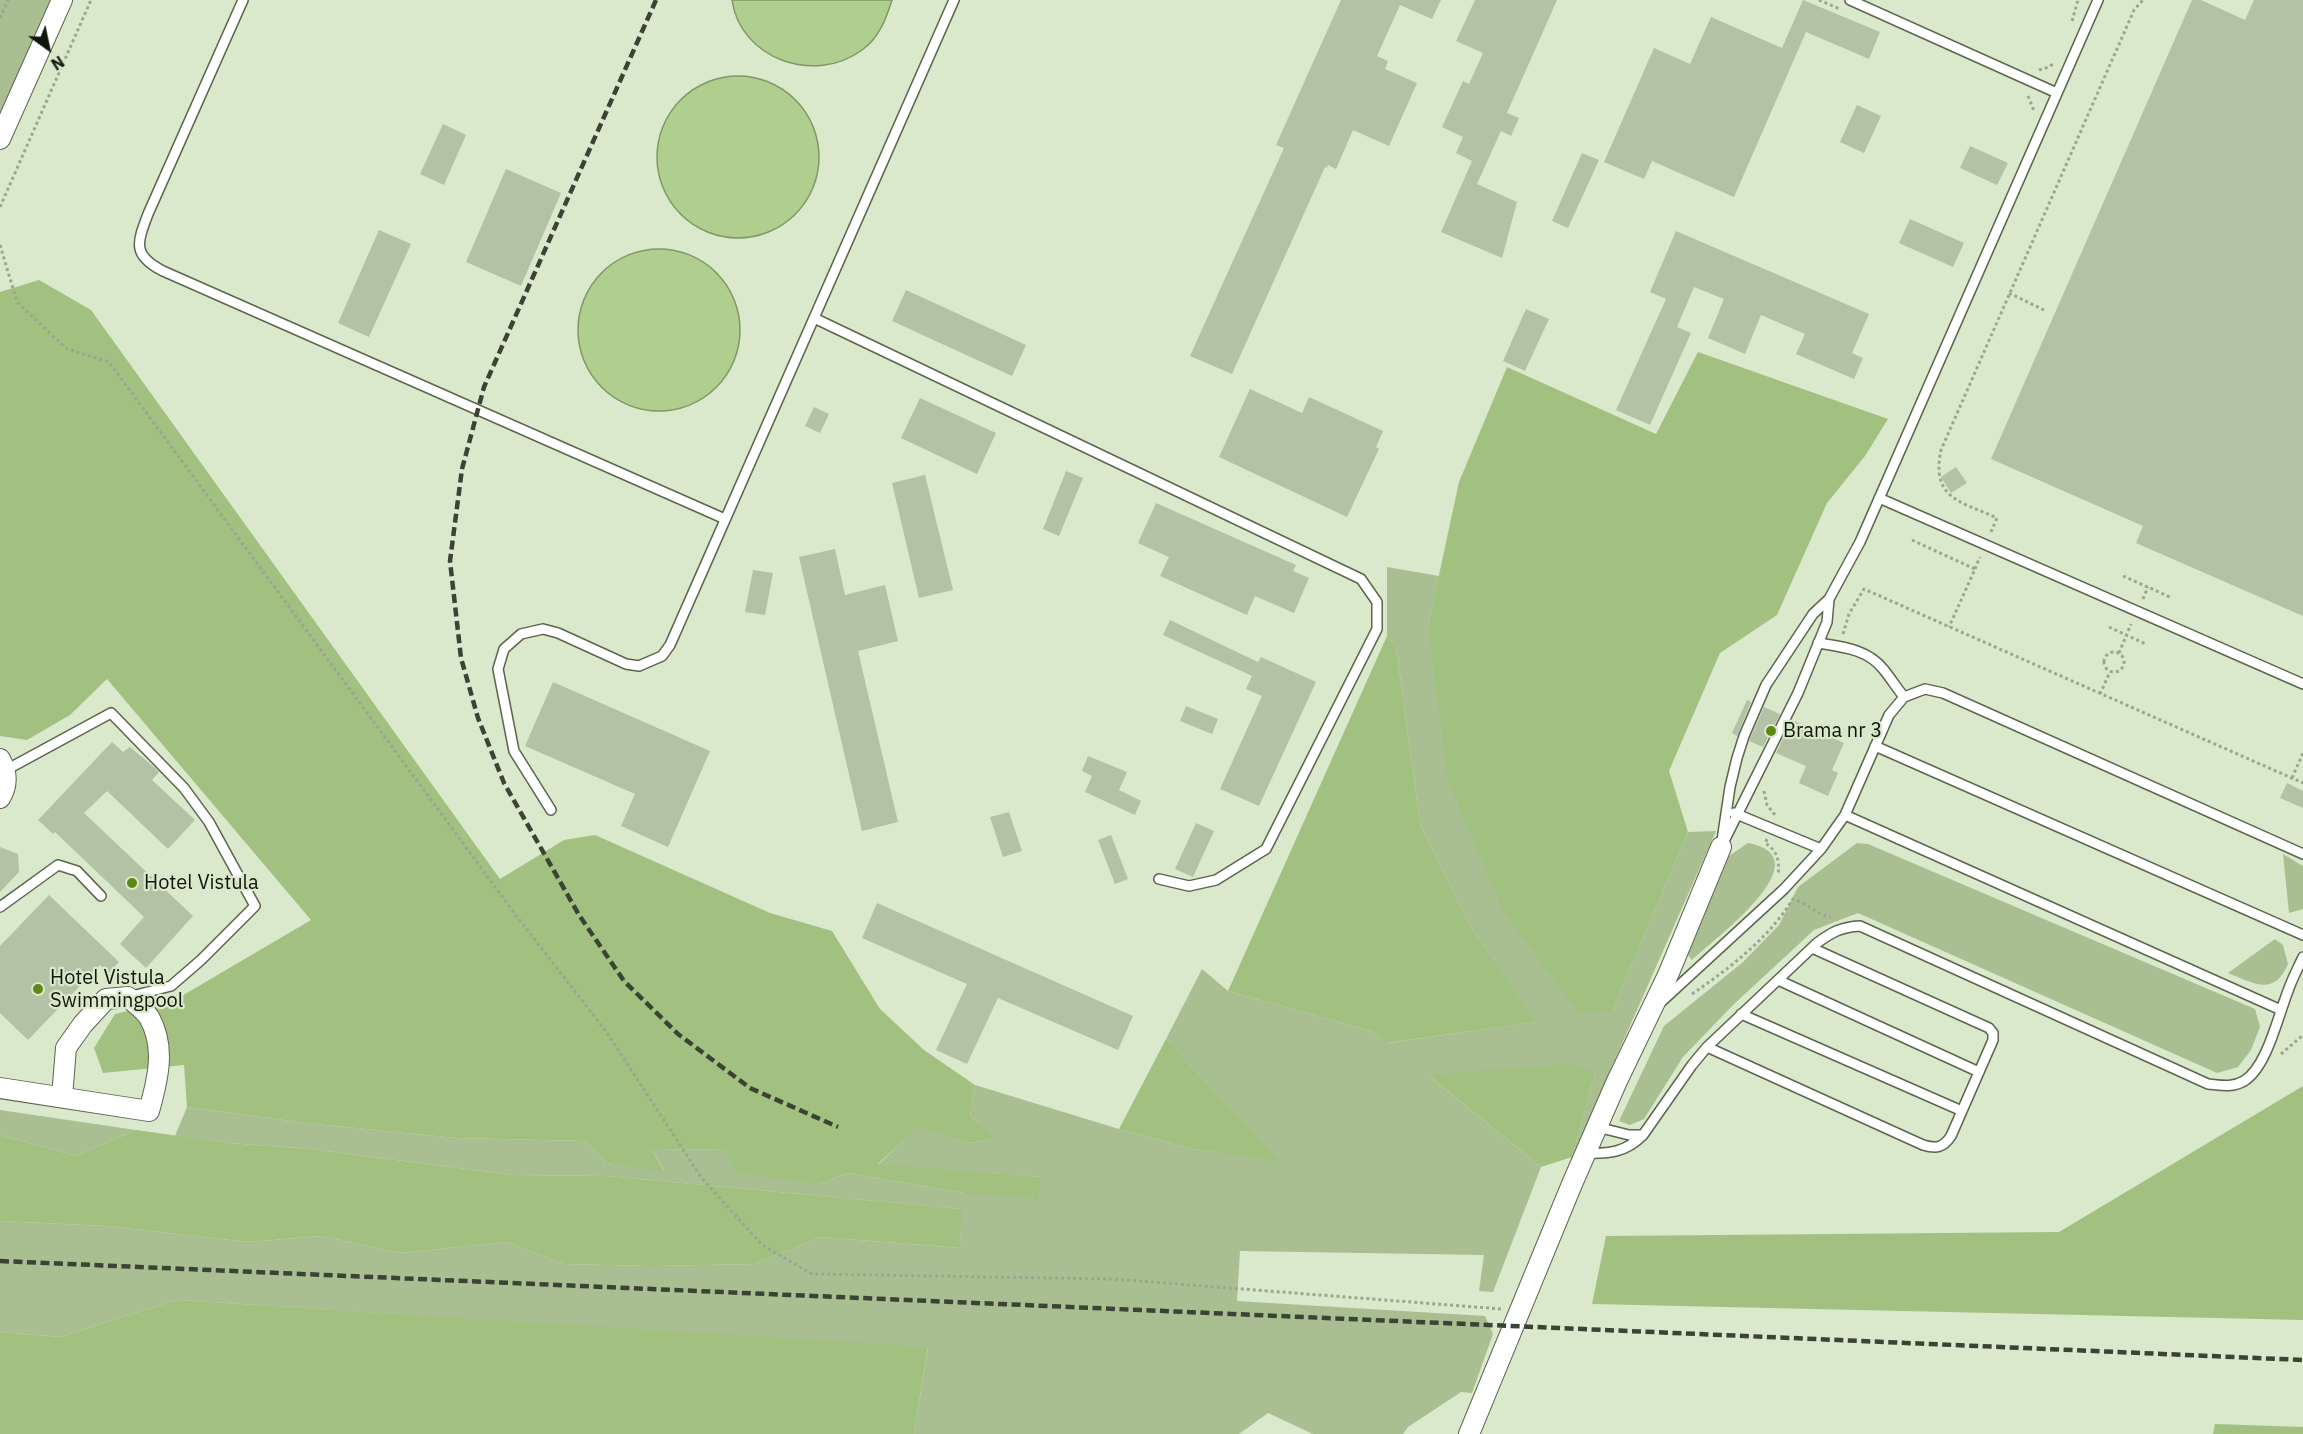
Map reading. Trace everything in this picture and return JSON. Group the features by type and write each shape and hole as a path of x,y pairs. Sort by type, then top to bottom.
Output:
{"street":[{"path":"0,139 62,0"},
{"path":"0,798 4,791 3,764"},
{"path":"1469,1434 1597,1127 1668,975 1721,847"},
{"path":"0,1088 149,1111 159,1076 159,1042 148,1015 128,997 106,999 83,1024 66,1048 62,1097"}],"lane":[{"path":"243,0 148,214 139,237 142,256 150,264 163,271 725,519"},
{"path":"551,810 514,751 498,669 504,649 521,634 543,629 558,633 626,664 639,666 662,656 670,645 954,0"},
{"path":"1850,0 2057,93"},
{"path":"1721,847 1730,787 1740,747 1766,685 1813,615 1829,599 1860,542 2098,0"},
{"path":"814,318 1361,579 1377,602 1377,629 1266,849 1216,880 1189,886 1159,879"},
{"path":"1879,498 2303,684"},
{"path":"1721,847 1798,693 1827,622 1829,599"},
{"path":"1818,644 1858,650 1872,657 1884,669 1904,697"},
{"path":"1651,1011 1784,889 1821,849 1845,815 1889,715 1904,697 1925,689 1943,693 2303,854"},
{"path":"3,764 111,713 184,788 209,822 255,906 201,960 171,986 128,997"},
{"path":"1875,746 2303,935"},
{"path":"1727,810 1821,849"},
{"path":"1845,815 2281,1010"},
{"path":"0,907 58,865 77,871 101,896"},
{"path":"1586,1153 1618,1152 1634,1144 1707,1047 1812,948 1833,931 1845,926 1860,926 2208,1084 2228,1086 2244,1081 2257,1067 2269,1044 2303,957"},
{"path":"1707,1047 1934,1148 1946,1144 1993,1040 1993,1034 1989,1028 1812,948"},
{"path":"1778,980 1979,1072"},
{"path":"1742,1014 1962,1112"},
{"path":"1597,1127 1629,1135 1643,1134"}],"path":[{"path":"0,18 8,0"},
{"path":"0,207 91,0"},
{"path":"1819,0 1846,12"},
{"path":"2071,25 2078,0"},
{"path":"1949,627 1997,518 1950,496 1938,477 1941,450 2134,10 2143,0"},
{"path":"2035,70 2049,67 2057,61"},
{"path":"2026,94 2033,105 2034,118"},
{"path":"0,245 17,302 68,350 109,362 515,914 605,1030 701,1177 762,1245 812,1274 1113,1279 1520,1310"},
{"path":"2009,293 2044,310"},
{"path":"1912,540 1975,569"},
{"path":"2123,576 2170,597"},
{"path":"1844,633 1849,614 1864,590 2303,783"},
{"path":"2109,627 2146,644"},
{"path":"2118,653 2127,635"},
{"path":"2110,652 2118,653 2124,659 2123,668 2116,673 2110,672 2104,665 2104,658 2110,652"},
{"path":"2100,694 2110,672"},
{"path":"2292,778 2303,753"},
{"path":"1765,843 1772,847 1779,862 1776,881"},
{"path":"1684,1000 1733,965 1775,926 1793,899 1803,902 1828,917 1836,918"},
{"path":"2280,1055 2303,1035"}],"shaded area":[{"path":"0,0 52,0 0,118"},
{"path":"732,0 892,0 881,28 862,50 843,60 823,65 802,65 782,60 764,51 749,38 738,21"},
{"path":"738,76 754,77 769,82 795,100 813,126 818,141 818,173 813,188 795,214 769,232 754,237 738,238 722,237 707,232 681,214 663,188 658,173 657,157 658,141 663,126 681,100 707,82 722,77"},
{"path":"659,249 675,250 690,255 716,273 734,299 739,314 739,346 734,361 716,387 690,405 675,410 659,411 643,410 628,405 602,387 584,361 579,346 578,330 579,314 584,299 602,273 628,255 643,250"},
{"path":"39,280 91,310 500,879 564,840 595,835 770,913 832,931 880,1009 924,1050 975,1085 970,1116 997,1139 970,1143 918,1127 878,1164 1042,1177 1038,1199 964,1193 847,1173 820,1184 736,1173 726,1149 652,1150 664,1171 606,1163 585,1141 456,1138 306,1123 187,1107 184,1065 103,1073 94,1048 115,1014 175,1000 311,920 107,679 70,715 27,740 0,736 0,292"},
{"path":"1698,352 1888,419 1865,456 1827,503 1777,615 1720,653 1669,771 1688,832 1612,1011 1579,1013 1503,911 1448,781 1428,626 1459,482 1507,367 1656,434"},
{"path":"1387,567 1439,576 1428,626 1612,1011 1688,832 1716,831 1572,1157 1595,1073 1429,1076 1541,1167 1493,1292 1479,1291 1484,1255 1240,1251 1237,1301 1485,1316 1493,1334 1472,1393 1461,1392 1408,1427 1403,1434 1313,1434 1268,1413 1239,1434 914,1434 928,1348 177,1300 60,1337 0,1332 0,1221 107,1226 248,1242 322,1236 400,1253 506,1242 564,1264 652,1266 755,1264 821,1237 960,1248 961,1209 606,1176 513,1175 310,1149 175,1136 187,1107 306,1123 456,1138 585,1141 606,1163 664,1170 652,1150 726,1149 820,1184 847,1173 964,1193 1042,1177 878,1165 918,1126 970,1143 996,1139 970,1116 975,1085 1192,1149 1278,1160 1166,1039 1202,969 1228,991 1374,1032 1388,1043 1535,1022 1470,926 1420,824 1396,646 1387,636"},
{"path":"1387,636 1396,646 1420,824 1470,926 1536,1022 1387,1043 1374,1032 1228,991"},
{"path":"1748,843 1769,851 1775,865 1770,881 1757,900 1692,960 1688,955 1729,856"},
{"path":"1857,843 1868,844 2255,1009 2260,1027 2251,1050 2238,1067 2217,1073 1858,913 1814,930 1733,1005 1683,1057 1644,1119 1630,1125 1619,1121 1664,1026 1743,962 1779,925 1798,887"},
{"path":"2283,854 2303,866 2303,909 2289,913"},
{"path":"2275,939 2283,945 2288,964 2276,981 2262,985 2228,973"},
{"path":"1166,1039 1279,1161 1192,1149 1119,1129"},
{"path":"1570,1064 1595,1073 1572,1157 1541,1167 1428,1075"},
{"path":"2303,1086 2303,1320 1592,1304 1606,1236 2059,1232"},
{"path":"0,1110 136,1130 76,1156 0,1135"},
{"path":"136,1130 229,1143 310,1149 513,1175 606,1176 962,1209 960,1248 821,1237 755,1264 652,1266 564,1264 506,1242 400,1253 322,1236 248,1242 107,1226 0,1221 0,1135 76,1156"},
{"path":"177,1300 928,1347 914,1434 0,1434 0,1332 60,1337"},
{"path":"2215,1424 2303,1427 2303,1434 2213,1434"}],"building":[{"path":"1341,0 1441,0 1432,19 1400,5 1377,56 1388,61 1385,69 1417,83 1389,146 1353,130 1336,169 1328,165 1327,168 1325,167 1232,374 1190,356 1284,148 1276,145"},
{"path":"1475,0 1557,0 1507,113 1519,118 1511,136 1501,131 1477,184 1517,202 1502,258 1441,232 1472,161 1456,153 1463,137 1442,127 1463,81 1469,84 1483,53 1456,41"},
{"path":"1803,0 1880,32 1869,59 1806,32 1734,197 1652,161 1644,179 1604,162 1654,48 1690,64 1711,17 1782,48"},
{"path":"2192,0 2201,0 2245,20 2254,0 2303,0 2303,616 2136,543 2143,526 1991,459"},
{"path":"1857,105 1881,116 1864,153 1840,142"},
{"path":"443,124 466,135 444,185 420,174"},
{"path":"1970,146 2008,163 1997,185 1960,168"},
{"path":"1582,153 1599,160 1568,228 1552,221"},
{"path":"506,169 561,193 521,286 466,262"},
{"path":"1910,219 1964,243 1953,267 1899,243"},
{"path":"379,230 411,244 369,337 338,323"},
{"path":"1676,231 1869,314 1852,353 1863,358 1854,379 1796,354 1805,334 1761,315 1745,354 1708,338 1724,299 1694,287 1677,327 1691,333 1650,425 1616,410 1666,299 1650,292"},
{"path":"906,290 1026,345 1012,376 892,321"},
{"path":"1526,309 1549,319 1525,371 1503,361"},
{"path":"1250,389 1302,413 1309,397 1383,431 1376,447 1379,449 1347,517 1219,457"},
{"path":"920,398 996,433 977,474 901,438"},
{"path":"814,407 829,414 820,433 805,426"},
{"path":"1956,467 1967,483 1951,493 1941,477"},
{"path":"1066,471 1083,478 1059,536 1043,529"},
{"path":"925,475 953,590 919,598 892,483"},
{"path":"1156,503 1296,565 1293,571 1309,578 1294,613 1255,596 1247,615 1160,576 1169,557 1138,543"},
{"path":"835,549 845,595 885,585 898,641 858,651 898,822 862,831 799,557"},
{"path":"753,570 773,573 765,615 745,612"},
{"path":"1170,620 1258,662 1261,657 1316,682 1259,806 1220,789 1262,696 1246,689 1252,676 1163,635"},
{"path":"553,682 710,751 668,847 621,826 635,794 525,746"},
{"path":"1747,700 1751,702 1737,736 1732,733"},
{"path":"1186,706 1218,719 1212,734 1180,721"},
{"path":"1764,707 1780,714 1763,747 1749,741"},
{"path":"1792,720 1844,743 1832,770 1838,773 1828,796 1799,783 1806,766 1776,753"},
{"name":"Hotel Vistula","path":"112,742 123,752 130,747 155,768 159,772 152,780 195,820 168,849 107,791 84,813 193,916 146,968 120,944 144,917 55,832 53,834 38,820"},
{"path":"1088,756 1127,772 1119,790 1141,801 1135,815 1085,792 1092,776 1082,771"},
{"path":"2287,783 2303,791 2303,808 2280,798"},
{"path":"1009,812 1022,851 1003,857 990,817"},
{"path":"1196,823 1214,831 1193,877 1175,869"},
{"path":"1111,835 1128,879 1115,884 1098,840"},
{"path":"0,847 18,854 19,872 0,892"},
{"name":"Hotel Vistula Swimmingpool","path":"49,895 119,962 109,973 100,965 28,1040 0,1013 0,946"},
{"path":"877,903 1133,1016 1118,1050 998,998 967,1064 936,1050 967,984 862,938"}],"railway":[{"path":"656,0 484,387 462,469 450,561 461,658 478,718 504,783 579,915 624,981 678,1034 750,1088 838,1127"},
{"path":"0,1261 2303,1360"}],"place":[{"name":"Brama nr 3","path":"1771,731"},
{"name":"Hotel Vistula","path":"132,883"},
{"name":"Hotel Vistula Swimmingpool","path":"38,989"}]}
